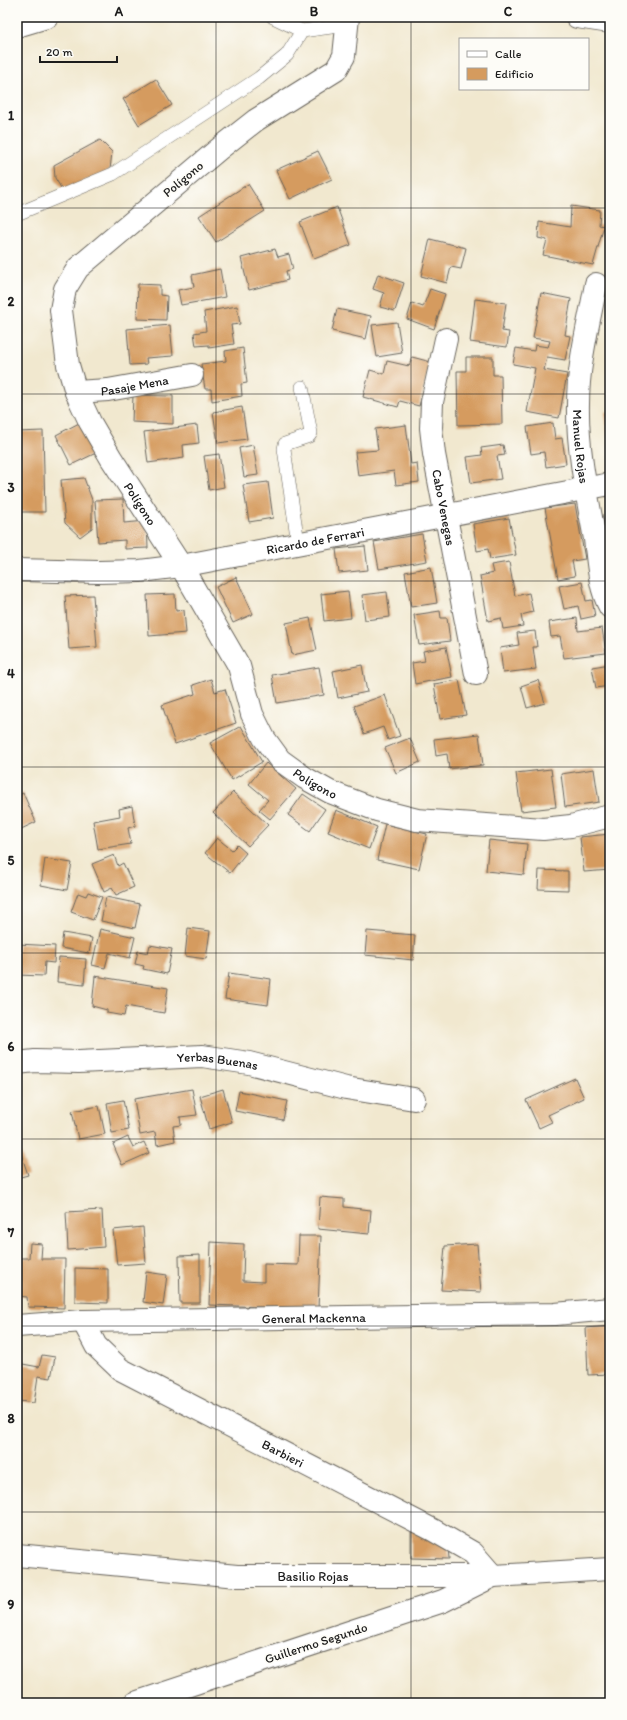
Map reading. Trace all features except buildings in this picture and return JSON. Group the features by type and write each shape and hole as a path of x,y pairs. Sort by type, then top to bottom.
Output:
{"street":[{"path":"17,26 47,17"},
{"path":"577,17 610,22"},
{"name":"Polígono","path":"347,21 344,56 336,70 256,120 219,149 78,268 65,289 61,310 68,365 76,392 90,422 111,458 181,566 239,666 252,714 264,738 280,760 305,778 330,792 377,810 417,820 543,829 571,826 610,816"},
{"name":"Manuel Rojas","path":"596,284 580,375 578,404 579,433 586,489 602,584 610,607"},
{"name":"Cabo Venegas","path":"446,339 432,402 431,428 434,454 447,514 476,674"},
{"name":"Pasaje Mena","path":"76,392 108,390 192,375"},
{"name":"Ricardo de Ferrari","path":"17,570 98,572 140,571 181,566 610,484"},
{"name":"Yerbas Buenas","path":"17,1063 34,1061 79,1062 202,1056 249,1063 346,1088 414,1099"},
{"name":"General Mackenna","path":"17,1326 83,1321 555,1314 610,1309"},
{"name":"Barbieri","path":"83,1321 96,1346 120,1369 433,1530 473,1553 493,1576"},
{"name":"Basilio Rojas","path":"17,1555 237,1576 493,1576 610,1569"},
{"name":"Guillermo Segundo","path":"135,1703 443,1601 493,1576"}],"lane":[{"path":"273,17 302,30 347,21"},
{"path":"17,214 113,174 259,78 287,55 302,30"},
{"path":"298,543 284,449 285,444 310,436 311,433 302,387"}]}
